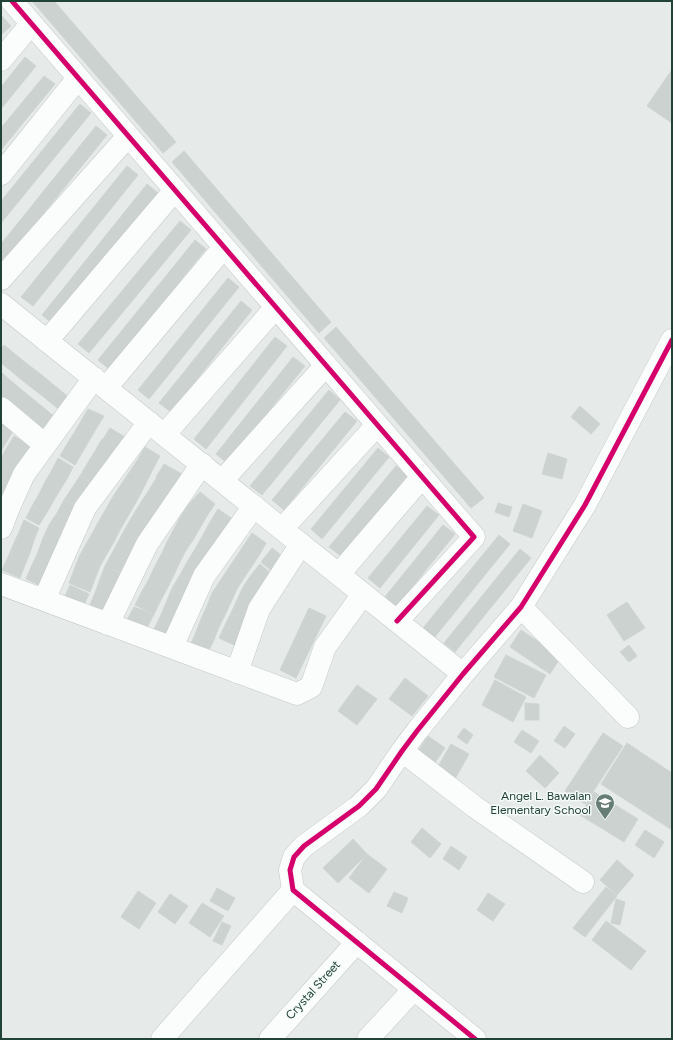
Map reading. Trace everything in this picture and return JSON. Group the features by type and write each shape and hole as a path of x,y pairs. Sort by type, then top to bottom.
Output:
{"street":[{"path":"12,1 474,538 397,621"},
{"path":"1,60 31,24"},
{"path":"1,174 78,78"},
{"path":"1,279 128,136"},
{"path":"47,341 175,190"},
{"path":"1,528 6,503 24,474 45,445 224,247"},
{"path":"1,304 463,674"},
{"path":"44,600 85,508 157,428 276,307"},
{"path":"470,1037 293,890 290,870 294,857 304,846 359,806 376,789 402,751 463,674 522,607 584,505 672,340"},
{"path":"222,481 326,365"},
{"path":"1,408 45,445"},
{"path":"282,529 377,425"},
{"path":"108,624 147,544 202,464"},
{"path":"339,574 422,477"},
{"path":"172,647 204,576 254,506"},
{"path":"237,672 259,609 301,544"},
{"path":"1,584 297,694 311,687 325,647 363,594"},
{"path":"522,607 628,717"},
{"path":"402,751 475,807 583,882"},
{"path":"162,1039 293,890"},
{"name":"Crystal Street","path":"270,1039 357,942"},
{"path":"368,1039 414,989"}],"building":[{"path":"32,1 54,1 176,142 163,153"},
{"path":"1,15 11,26 1,35"},
{"path":"25,57 36,66 1,109 1,87"},
{"path":"671,71 672,72 672,123 647,106"},
{"path":"44,76 55,84 1,150 1,128"},
{"path":"80,104 91,113 1,223 1,201"},
{"path":"96,126 107,135 1,266 1,244"},
{"path":"184,151 331,322 319,333 172,162"},
{"path":"127,166 138,175 33,306 21,297"},
{"path":"147,184 158,193 53,324 42,315"},
{"path":"180,221 191,230 89,353 78,344"},
{"path":"195,240 206,249 109,369 98,360"},
{"path":"228,278 239,287 149,399 138,390"},
{"path":"241,301 252,310 171,412 159,403"},
{"path":"336,327 484,498 471,508 324,338"},
{"path":"275,337 287,346 206,449 194,439"},
{"path":"4,345 15,354 6,367 1,363 1,349"},
{"path":"15,354 26,363 17,376 6,367"},
{"path":"293,357 305,366 227,463 216,454"},
{"path":"26,363 38,372 28,385 17,376"},
{"path":"1,372 10,380 1,393"},
{"path":"38,372 49,381 40,394 28,385"},
{"path":"10,380 22,390 10,406 1,399 1,393"},
{"path":"49,381 60,390 51,403 40,394"},
{"path":"22,390 33,399 21,416 10,406"},
{"path":"60,390 71,399 62,412 51,403"},
{"path":"329,390 340,400 262,495 250,486"},
{"path":"33,399 44,408 32,425 21,416"},
{"path":"580,406 600,424 591,434 571,417"},
{"path":"44,408 55,417 44,434 32,425"},
{"path":"88,409 104,416 96,429 81,421"},
{"path":"345,412 357,421 284,510 272,500"},
{"path":"1,420 14,429 7,441 1,437"},
{"path":"81,421 96,429 89,441 74,433"},
{"path":"110,428 125,437 118,449 103,439"},
{"path":"74,433 89,441 82,453 67,444"},
{"path":"14,436 32,447 24,460 6,449"},
{"path":"1,437 7,441 1,451"},
{"path":"102,439 119,449 112,461 95,451"},
{"path":"67,444 82,453 75,465 60,456"},
{"path":"145,447 160,456 153,469 138,459"},
{"path":"378,448 389,457 322,539 311,529"},
{"path":"6,449 24,460 17,472 1,463 1,458"},
{"path":"95,451 112,461 105,474 87,464"},
{"path":"548,453 567,459 562,479 542,474"},
{"path":"58,458 73,467 67,479 52,470"},
{"path":"138,459 153,469 147,481 130,471"},
{"path":"1,463 17,472 9,485 1,480"},
{"path":"87,464 105,474 97,486 80,476"},
{"path":"164,464 182,474 174,487 156,477"},
{"path":"396,466 408,475 341,556 329,547"},
{"path":"52,470 67,479 60,490 45,482"},
{"path":"130,471 147,481 141,493 122,483"},
{"path":"80,476 97,486 90,498 72,488"},
{"path":"157,477 174,487 166,501 149,490"},
{"path":"1,480 9,485 1,498"},
{"path":"45,482 60,490 53,502 39,494"},
{"path":"122,483 141,493 134,506 114,495"},
{"path":"72,488 90,498 82,510 64,500"},
{"path":"149,490 166,501 159,513 141,502"},
{"path":"200,492 215,504 207,516 190,503"},
{"path":"39,494 53,502 46,514 32,506"},
{"path":"114,495 134,506 127,518 107,507"},
{"path":"64,500 82,510 75,523 57,513"},
{"path":"141,502 159,513 152,525 133,515"},
{"path":"190,503 207,516 200,528 182,514"},
{"path":"498,503 512,507 509,517 495,512"},
{"path":"523,504 542,511 532,538 513,531"},
{"path":"32,506 46,514 39,525 26,518"},
{"path":"427,506 439,515 380,588 368,578"},
{"path":"107,507 127,518 120,530 100,519"},
{"path":"218,509 234,520 227,533 210,522"},
{"path":"57,513 75,523 68,535 49,525"},
{"path":"182,514 200,528 193,540 175,527"},
{"path":"133,515 152,525 144,537 126,527"},
{"path":"100,519 120,530 114,542 93,532"},
{"path":"24,520 39,528 34,540 19,532"},
{"path":"210,522 227,533 219,546 203,535"},
{"path":"49,525 68,535 62,548 43,538"},
{"path":"443,525 455,534 396,607 384,598"},
{"path":"126,527 144,537 137,549 119,540"},
{"path":"175,527 193,540 185,552 168,540"},
{"path":"19,532 34,540 30,553 13,545"},
{"path":"93,532 114,542 107,554 86,544"},
{"path":"252,533 266,543 260,554 244,545"},
{"path":"203,535 219,546 211,558 195,549"},
{"path":"499,535 510,544 434,638 423,628"},
{"path":"43,538 62,548 56,561 38,552"},
{"path":"119,540 137,549 130,562 112,553"},
{"path":"168,540 185,552 179,564 162,553"},
{"path":"86,544 107,554 100,566 79,557"},
{"path":"13,545 30,553 25,565 8,557"},
{"path":"244,545 260,554 252,566 236,557"},
{"path":"272,548 286,559 274,573 261,562"},
{"path":"195,549 211,558 203,571 187,562"},
{"path":"520,549 531,558 455,652 444,643"},
{"path":"38,552 56,561 50,574 32,565"},
{"path":"112,553 130,562 123,574 105,566"},
{"path":"162,553 179,564 173,577 155,566"},
{"path":"8,557 25,565 20,578 2,570"},
{"path":"79,557 100,566 95,579 74,570"},
{"path":"236,557 252,566 244,578 228,569"},
{"path":"187,562 203,571 196,584 180,575"},
{"path":"260,564 273,575 266,586 251,575"},
{"path":"32,565 50,574 43,587 26,579"},
{"path":"105,566 123,574 117,587 100,579"},
{"path":"155,566 173,577 167,589 149,579"},
{"path":"228,569 244,578 237,589 220,581"},
{"path":"74,570 95,579 90,592 69,583"},
{"path":"180,575 196,584 188,597 172,588"},
{"path":"251,575 266,586 260,598 243,587"},
{"path":"100,579 117,587 111,600 95,593"},
{"path":"149,579 167,589 160,602 142,591"},
{"path":"220,581 237,589 231,602 212,593"},
{"path":"70,585 89,594 84,605 65,596"},
{"path":"243,587 260,598 254,610 237,600"},
{"path":"172,588 188,597 183,610 166,603"},
{"path":"142,591 160,602 154,614 135,605"},
{"path":"95,593 111,600 106,613 89,607"},
{"path":"212,593 231,602 225,615 207,606"},
{"path":"237,600 254,610 249,622 231,613"},
{"path":"627,602 645,628 624,641 607,615"},
{"path":"166,603 183,610 177,624 160,617"},
{"path":"207,606 225,615 219,627 201,619"},
{"path":"134,607 154,614 147,628 127,620"},
{"path":"309,608 326,616 296,678 280,670"},
{"path":"231,613 249,622 243,634 225,625"},
{"path":"160,617 177,624 171,639 153,631"},
{"path":"201,619 219,627 214,640 196,632"},
{"path":"225,625 243,634 238,647 219,638"},
{"path":"521,630 561,657 550,674 510,647"},
{"path":"196,632 214,640 208,652 190,646"},
{"path":"629,645 637,656 629,662 620,652"},
{"path":"506,655 546,675 534,698 494,677"},
{"path":"405,678 428,696 412,716 389,699"},
{"path":"495,680 526,697 513,722 482,705"},
{"path":"357,685 377,699 357,725 338,711"},
{"path":"525,703 539,704 539,720 525,720"},
{"path":"564,726 575,734 565,748 554,741"},
{"path":"464,728 473,735 467,744 457,737"},
{"path":"522,730 539,741 531,753 514,742"},
{"path":"603,733 623,746 585,804 565,791"},
{"path":"428,736 445,748 434,764 417,753"},
{"path":"627,743 672,773 672,830 601,784"},
{"path":"451,744 469,754 455,779 437,768"},
{"path":"540,755 559,773 545,788 526,771"},
{"path":"594,792 638,819 624,842 580,815"},
{"path":"422,828 441,844 430,858 411,842"},
{"path":"645,830 664,842 654,858 635,845"},
{"path":"353,839 367,854 338,883 323,868"},
{"path":"451,846 467,857 459,870 443,859"},
{"path":"367,854 387,869 369,893 349,878"},
{"path":"617,860 634,875 617,895 600,880"},
{"path":"606,887 617,896 585,937 573,928"},
{"path":"217,888 235,898 228,911 210,901"},
{"path":"138,891 156,903 139,929 121,917"},
{"path":"394,892 408,898 402,913 387,906"},
{"path":"488,893 505,904 493,921 477,910"},
{"path":"170,894 188,906 175,924 158,912"},
{"path":"616,899 625,902 620,925 611,923"},
{"path":"202,903 224,916 210,937 189,923"},
{"path":"606,921 646,951 631,970 592,940"},
{"path":"222,922 231,926 222,945 213,941"}],"cycle path":[{"path":"12,1 474,537 397,621"},
{"path":"475,1039 293,890 290,870 294,857 304,846 359,806 376,789 417,731 463,674 521,607 585,505 672,340"}],"place":[{"name":"Angel L. Bawalan Elementary School","path":"605,820"}]}
